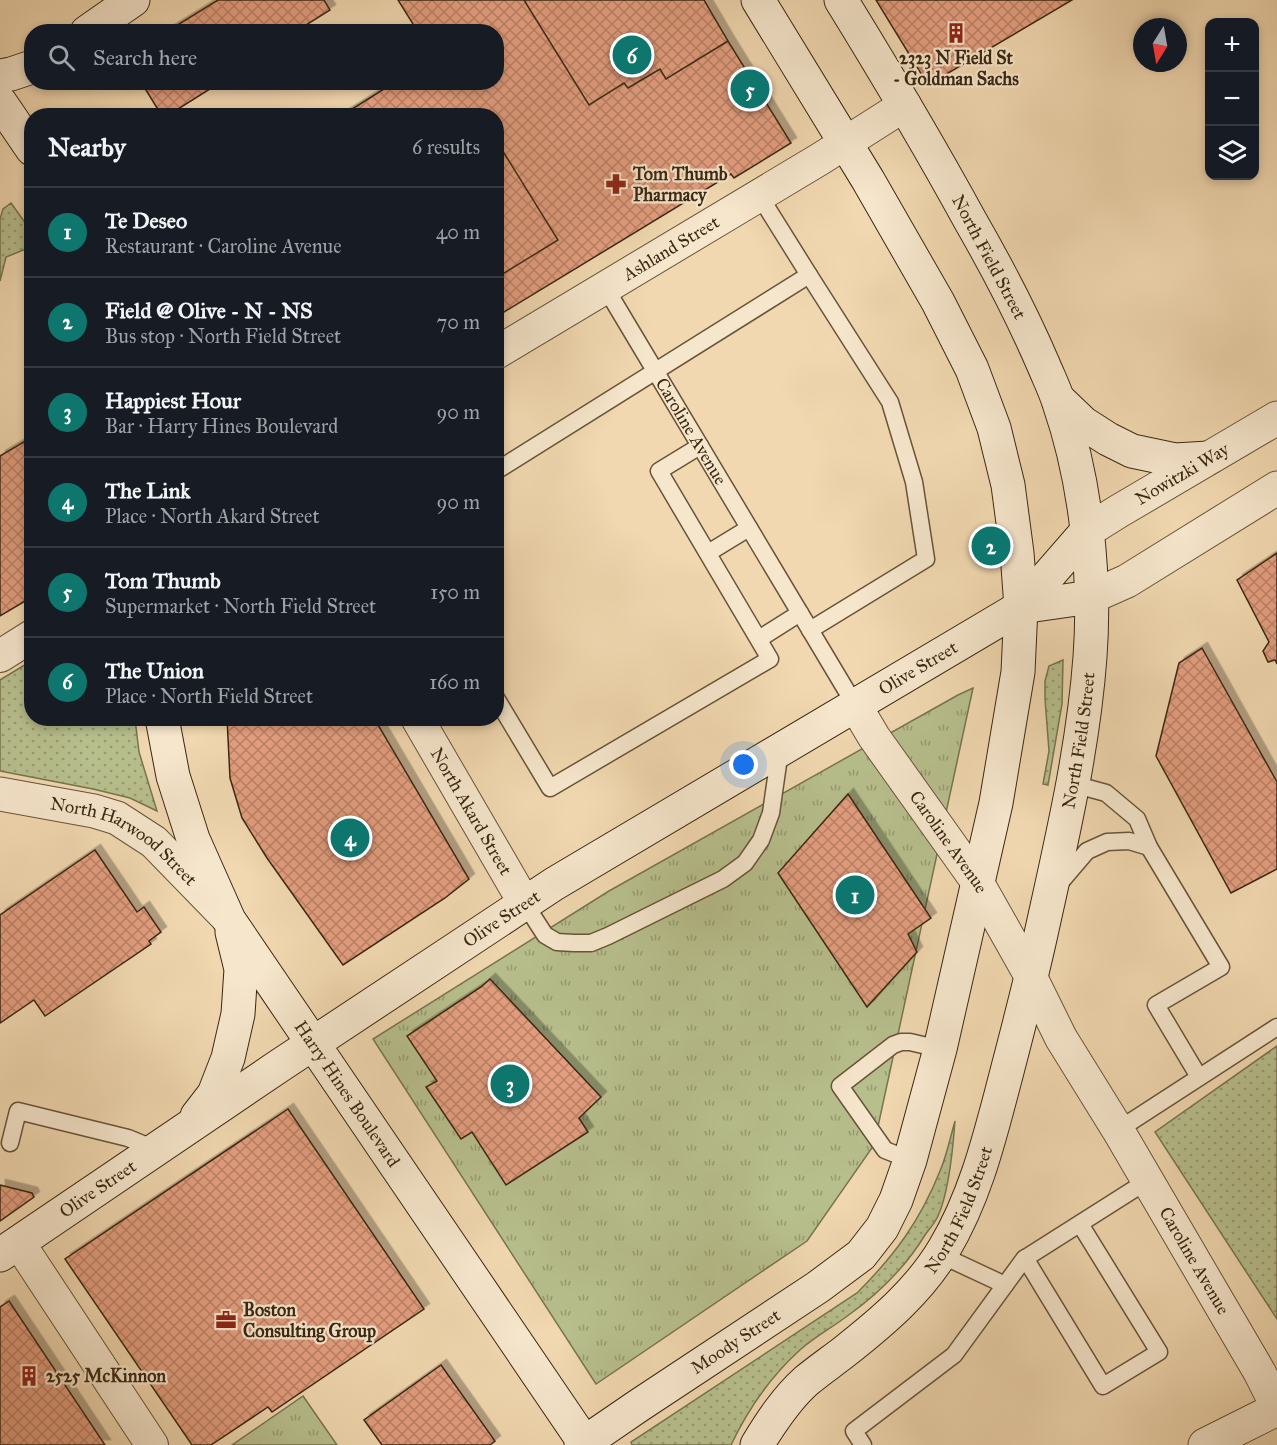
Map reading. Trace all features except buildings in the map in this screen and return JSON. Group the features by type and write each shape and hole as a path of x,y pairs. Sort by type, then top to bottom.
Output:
{"main road":[{"path":"98,24 133,0"},
{"path":"758,0 938,302 972,369 994,428 1008,485 1017,553 1021,606 1020,643 1013,710 978,883 940,1049 910,1160"},
{"name":"North Field Street","path":"757,1445 780,1409 805,1382 908,1298 940,1255 958,1225 974,1186 993,1125 1031,977 1073,784 1085,712 1090,655 1091,597 1087,531 1075,455 1059,400 1031,337 992,260 905,105 841,0"},
{"path":"0,76 24,70"},
{"path":"0,102 24,137"},
{"path":"1059,400 1083,423 1108,439 1132,450 1175,460 1208,458"},
{"name":"Nowitzki Way","path":"1087,531 1277,418"},
{"path":"1091,597 1127,581 1277,488"},
{"name":"Olive Street","path":"10,1249 554,884 1021,606 1087,531"},
{"name":"Olive Street","path":"1021,606 1091,597"},
{"name":"Harry Hines Boulevard","path":"164,726 173,776 193,839 229,920 584,1444"},
{"name":"North Harwood Street","path":"0,794 94,811 117,818 154,842 229,920"},
{"path":"187,1130 214,1094 228,1058 238,1014 241,969 229,920"},
{"name":"Moody Street","path":"584,1444 818,1287 861,1255 882,1228 896,1200 910,1160"},
{"path":"1205,1445 1277,1408"}],"street":[{"name":"Ashland Street","path":"504,348 905,105"},
{"path":"0,656 24,641"},
{"name":"Caroline Avenue","path":"855,705 874,736 978,883 1031,977 1061,1038 1118,1130 1260,1373 1277,1408"},
{"name":"North Akard Street","path":"422,726 525,904"},
{"path":"10,1249 151,1444"}],"lane":[{"path":"759,195 890,402 914,482 926,559 810,630"},
{"path":"504,466 809,275"},
{"name":"Caroline Avenue","path":"605,287 855,705"},
{"path":"504,711 550,788 770,659 659,471 700,446"},
{"path":"708,553 748,528"},
{"path":"759,639 800,613"},
{"path":"525,904 545,935 557,942 591,943 723,879 745,862 761,840 771,813 780,750"},
{"path":"1073,784 1106,793 1137,819 1149,848 1221,967 1156,1005 1199,1077"},
{"path":"1049,897 1087,851 1107,842 1129,841 1149,848"},
{"path":"1118,1130 1277,1028"},
{"path":"910,1160 885,1150 840,1086 893,1045 901,1042 940,1049"},
{"path":"10,1143 18,1111 128,1138 157,1150"},
{"path":"863,1445 854,1431 954,1355 1026,1258 1147,1181"},
{"path":"1026,1258 1103,1386 1159,1352 1080,1224"},
{"path":"940,1255 1005,1285"}],"green space":[{"path":"11,203 24,221 24,250 6,257 0,281 0,219 3,209"},
{"path":"1063,660 1062,704 1048,785 1043,784 1049,751 1045,681 1049,666"},
{"path":"24,665 24,726 136,726 139,752 157,811 130,798 0,771 0,680"},
{"path":"973,688 874,1145 807,1241 596,1384 373,1039 609,891"},
{"path":"1277,1046 1277,1319 1155,1132"},
{"path":"955,1121 948,1183 934,1224 909,1259 879,1290 790,1359 753,1406 731,1445 632,1445 631,1442 857,1293 895,1251 915,1222 947,1153"},
{"path":"303,1396 337,1445 232,1445"}],"place":[{"name":"2323 N Field St - Goldman Sachs","path":"956,33"},
{"name":"The Union","path":"632,55"},
{"name":"Tom Thumb","path":"750,89"},
{"name":"Tom Thumb Pharmacy","path":"616,184"},
{"name":"Field @ Olive - N - NS","path":"991,546"},
{"name":"The Link","path":"350,838"},
{"name":"Te Deseo","path":"855,895"},
{"name":"Happiest Hour","path":"510,1084"},
{"name":"Boston Consulting Group","path":"226,1320"},
{"name":"2525 McKinnon","path":"29,1376"}]}
